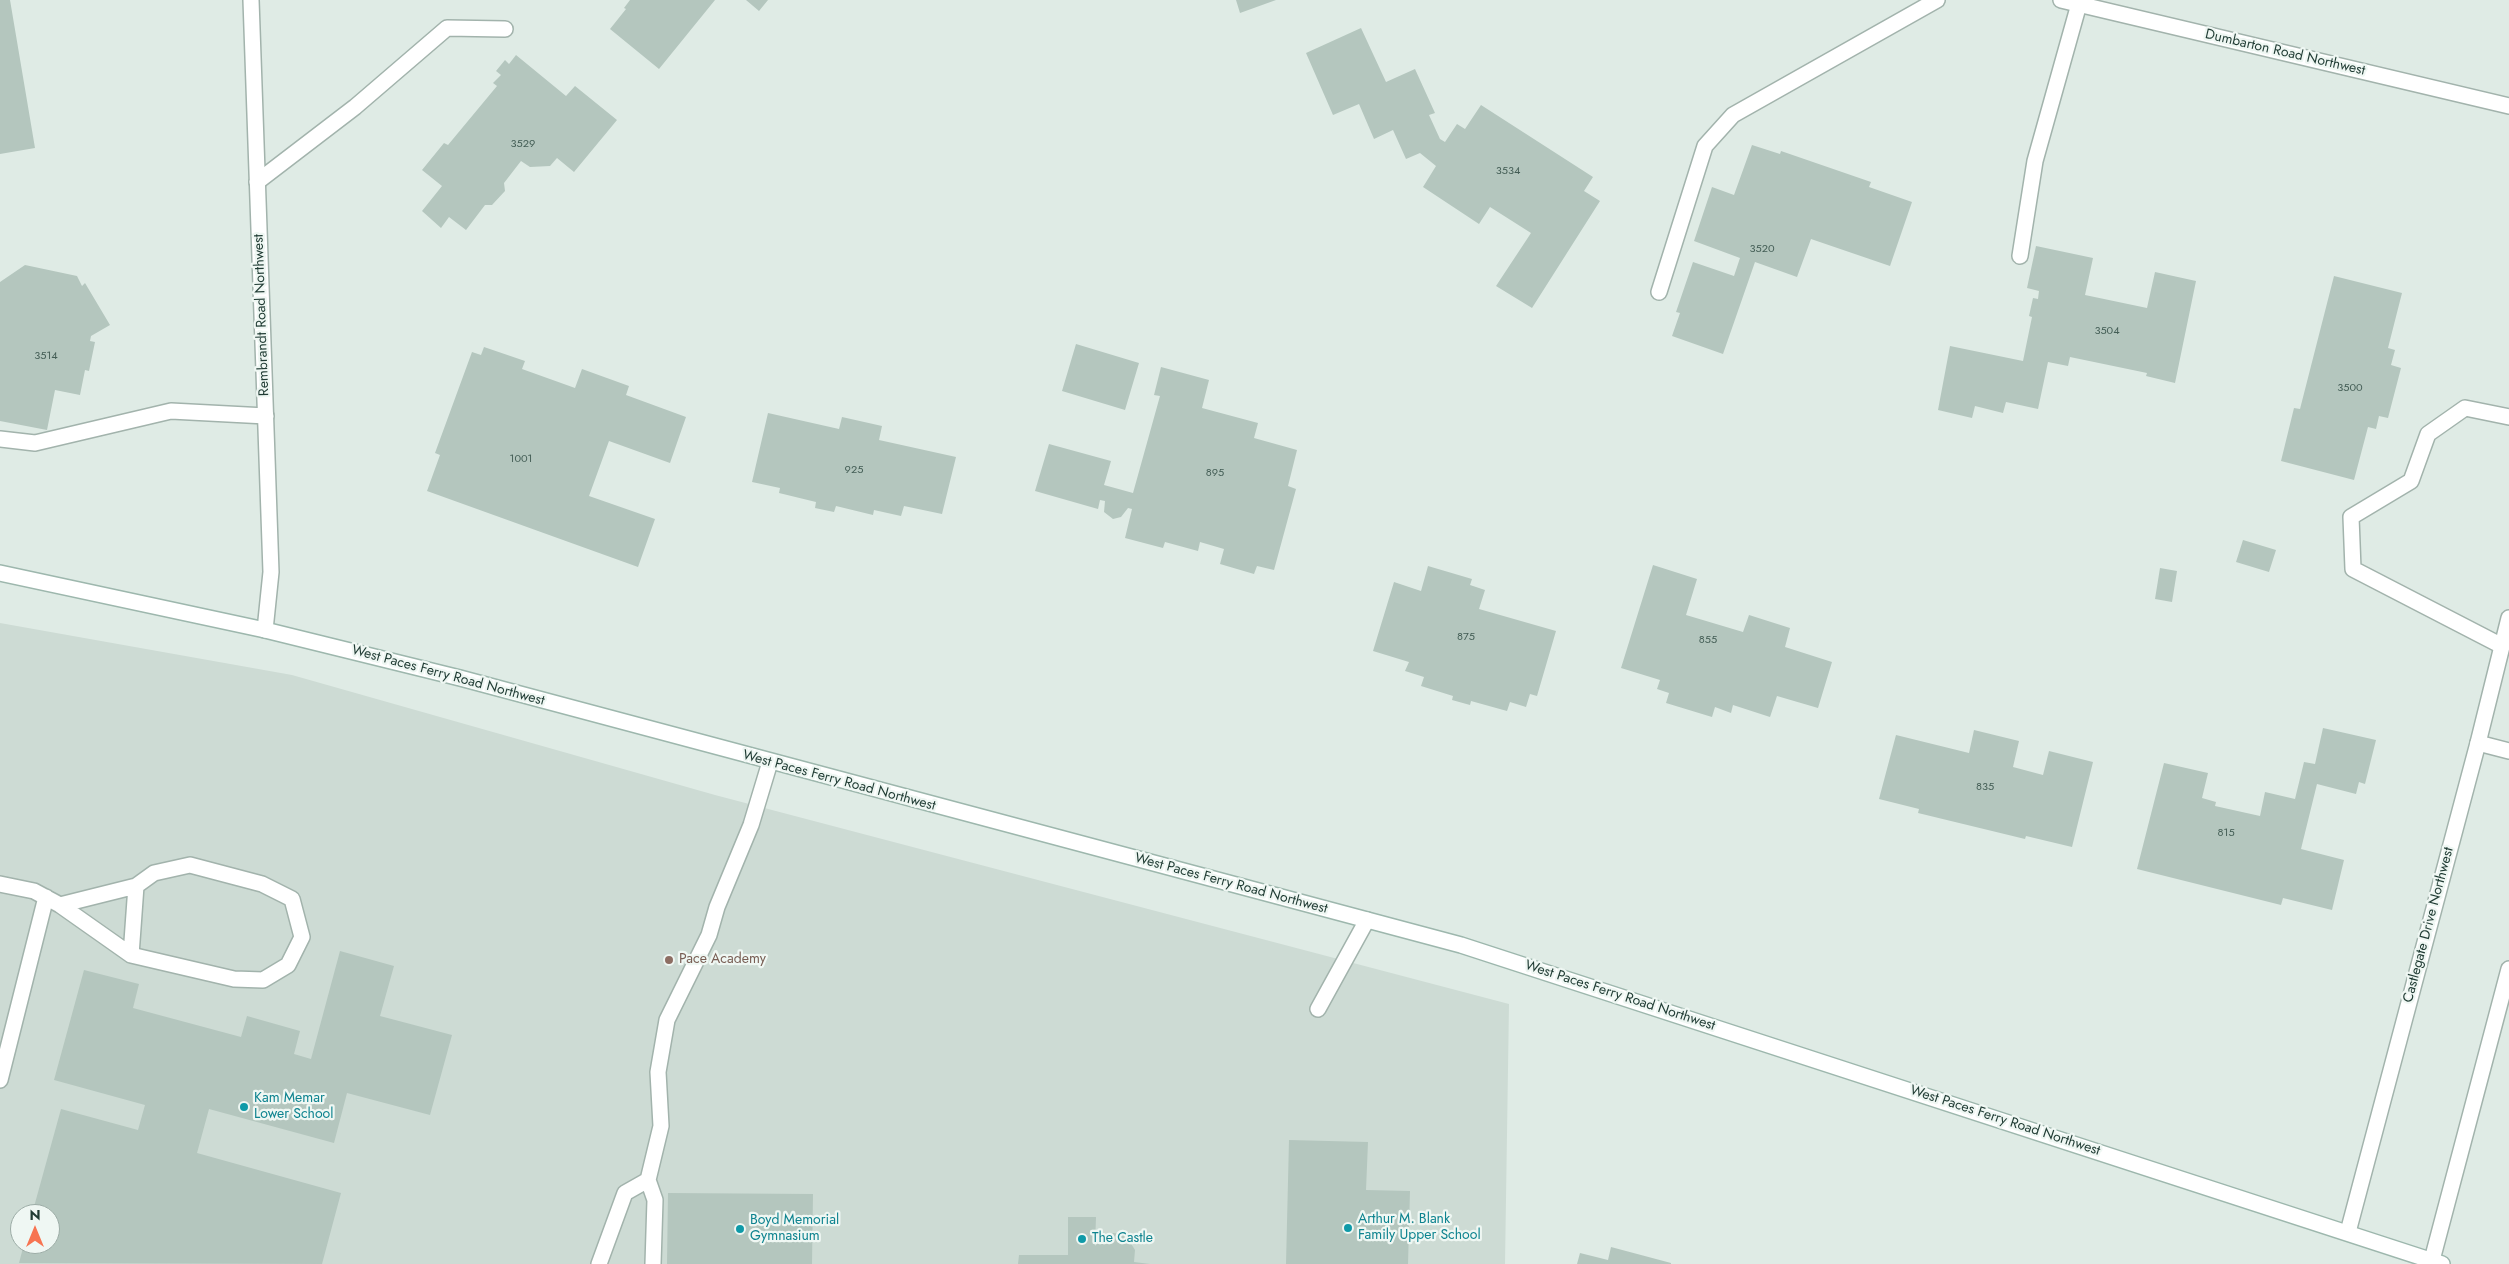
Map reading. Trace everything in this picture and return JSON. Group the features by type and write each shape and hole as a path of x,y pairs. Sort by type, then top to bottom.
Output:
{"main road":[{"name":"Rembrandt Road Northwest","path":"251,0 271,572 265,630"},
{"path":"1659,292 1705,146 1733,115 1937,0"},
{"name":"Dumbarton Road Northwest","path":"2061,0 2509,106"},
{"path":"2020,256 2034,161 2079,4"},
{"path":"257,182 354,107 447,28 505,29"},
{"path":"2502,646 2353,569 2351,517 2411,481 2428,434 2465,408 2509,417"},
{"path":"0,439 35,443 171,411 266,416"},
{"name":"West Paces Ferry Road Northwest","path":"0,573 265,630 460,678 1461,945 2437,1262"},
{"name":"Castlegate Drive Northwest","path":"2348,1232 2478,743 2509,618"},
{"path":"2478,743 2509,751"},
{"path":"653,1264 655,1200 648,1180 661,1126 658,1072 667,1020 709,935 717,906 751,825 770,762"},
{"path":"0,884 34,891 46,897 131,955 234,979 263,980 288,965 302,937 292,899 262,884 190,865 154,873 136,886 60,905"},
{"path":"131,955 136,886"},
{"path":"0,1080 46,897"},
{"path":"1318,1009 1367,920"},
{"path":"2437,1262 2509,969"},
{"path":"599,1264 625,1192 648,1180"}],"shaded area":[{"name":"Pace Academy","path":"0,623 292,675 715,795 1509,1004 1505,1264 0,1264"}],"building":[{"path":"0,0 10,0 35,148 0,154"},
{"path":"630,0 715,0 659,69 610,29 626,9 624,8"},
{"path":"746,0 768,0 759,11"},
{"path":"1236,0 1276,0 1240,13"},
{"path":"1361,28 1386,82 1415,69 1435,113 1429,115 1440,139 1445,142 1457,124 1465,129 1481,105 1593,177 1584,191 1600,201 1532,308 1496,286 1531,233 1490,207 1479,224 1423,187 1436,166 1420,153 1406,159 1393,130 1374,139 1359,104 1333,115 1306,53"},
{"path":"516,55 566,96 575,86 617,120 574,172 557,158 550,166 530,167 521,161 504,183 505,191 492,205 485,205 466,230 449,217 441,228 422,211 442,186 422,170 444,143 448,145 497,86 493,83 501,75 496,71 505,60 509,64"},
{"path":"1752,145 1780,154 1781,151 1871,182 1869,187 1912,202 1890,266 1811,239 1797,277 1755,262 1723,354 1672,336 1680,313 1676,312 1693,262 1734,276 1740,258 1694,241 1712,187 1734,195"},
{"path":"2036,246 2093,258 2085,295 2147,308 2155,272 2196,281 2175,383 2146,376 2147,373 2070,357 2068,366 2048,362 2038,409 2006,402 2003,413 1975,406 1972,418 1938,410 1950,346 2023,361 2032,317 2029,316 2033,298 2038,299 2039,291 2027,288"},
{"path":"25,265 77,276 82,286 85,283 110,325 91,336 90,341 95,342 89,371 85,370 80,395 55,390 47,430 0,421 0,282"},
{"path":"2334,276 2402,293 2388,348 2395,350 2391,365 2401,368 2388,418 2379,416 2376,429 2368,427 2354,480 2281,461 2294,408 2300,409"},
{"path":"1076,344 1139,363 1125,410 1062,391"},
{"path":"484,347 525,361 522,369 575,388 582,369 629,386 626,395 686,417 670,463 609,441 589,496 655,519 638,567 427,491 440,455 435,453 472,352 481,355"},
{"path":"1161,367 1209,380 1202,408 1258,423 1254,438 1297,450 1288,486 1296,489 1274,570 1257,566 1254,574 1220,564 1224,549 1200,542 1198,551 1165,542 1163,548 1125,538 1132,509 1128,508 1121,517 1113,519 1104,512 1105,501 1100,500 1098,509 1035,491 1049,444 1111,461 1104,485 1133,493 1160,396 1154,395"},
{"path":"768,413 839,429 842,417 882,426 879,440 956,457 942,514 904,506 901,516 874,510 873,515 836,506 834,512 815,508 816,502 779,493 780,488 752,482"},
{"path":"2243,540 2276,550 2269,572 2236,562"},
{"path":"1653,565 1697,579 1686,615 1743,632 1749,615 1790,628 1785,647 1832,662 1818,708 1777,696 1770,717 1733,705 1731,713 1715,707 1712,717 1666,703 1669,693 1657,689 1660,680 1621,668"},
{"path":"1428,566 1472,579 1470,585 1485,590 1479,609 1556,631 1537,696 1530,694 1526,707 1510,702 1507,711 1471,701 1470,705 1452,700 1453,696 1421,686 1424,677 1405,671 1409,662 1373,651 1394,582 1421,591"},
{"path":"2160,568 2177,571 2172,602 2155,599"},
{"path":"2323,728 2376,740 2365,784 2359,782 2356,794 2317,784 2301,849 2344,860 2332,910 2283,898 2281,905 2137,869 2164,763 2208,773 2202,798 2216,802 2215,806 2260,816 2265,792 2295,799 2304,762 2315,764"},
{"path":"1974,730 2019,741 2013,767 2043,775 2049,751 2093,762 2072,847 2026,836 2025,839 1918,813 1919,809 1879,799 1896,735 1969,753"},
{"name":"Kam Memar Lower School","path":"340,951 394,966 380,1016 452,1035 430,1115 347,1093 334,1143 209,1109 197,1153 341,1193 322,1264 19,1263 21,1254 60,1254 60,1204 35,1204 61,1109 138,1130 145,1105 54,1080 84,970 139,984 133,1008 241,1037 247,1016 300,1031 294,1054 311,1059"},
{"name":"Arthur M. Blank Family Upper School","path":"1289,1140 1368,1142 1366,1190 1410,1191 1408,1264 1286,1264"},
{"name":"Boyd Memorial Gymnasium","path":"668,1193 813,1194 812,1264 667,1264"},
{"name":"The Castle","path":"1068,1217 1096,1217 1095,1246 1104,1236 1113,1233 1125,1234 1135,1250 1134,1262 1150,1264 1018,1264 1019,1255 1068,1255"},
{"path":"1611,1247 1671,1264 1577,1264 1580,1253 1608,1260"}],"place":[{"name":"Pace Academy","path":"669,960"},
{"name":"Kam Memar Lower School","path":"244,1107"},
{"name":"Arthur M. Blank Family Upper School","path":"1348,1228"},
{"name":"Boyd Memorial Gymnasium","path":"740,1229"},
{"name":"The Castle","path":"1082,1239"}]}
